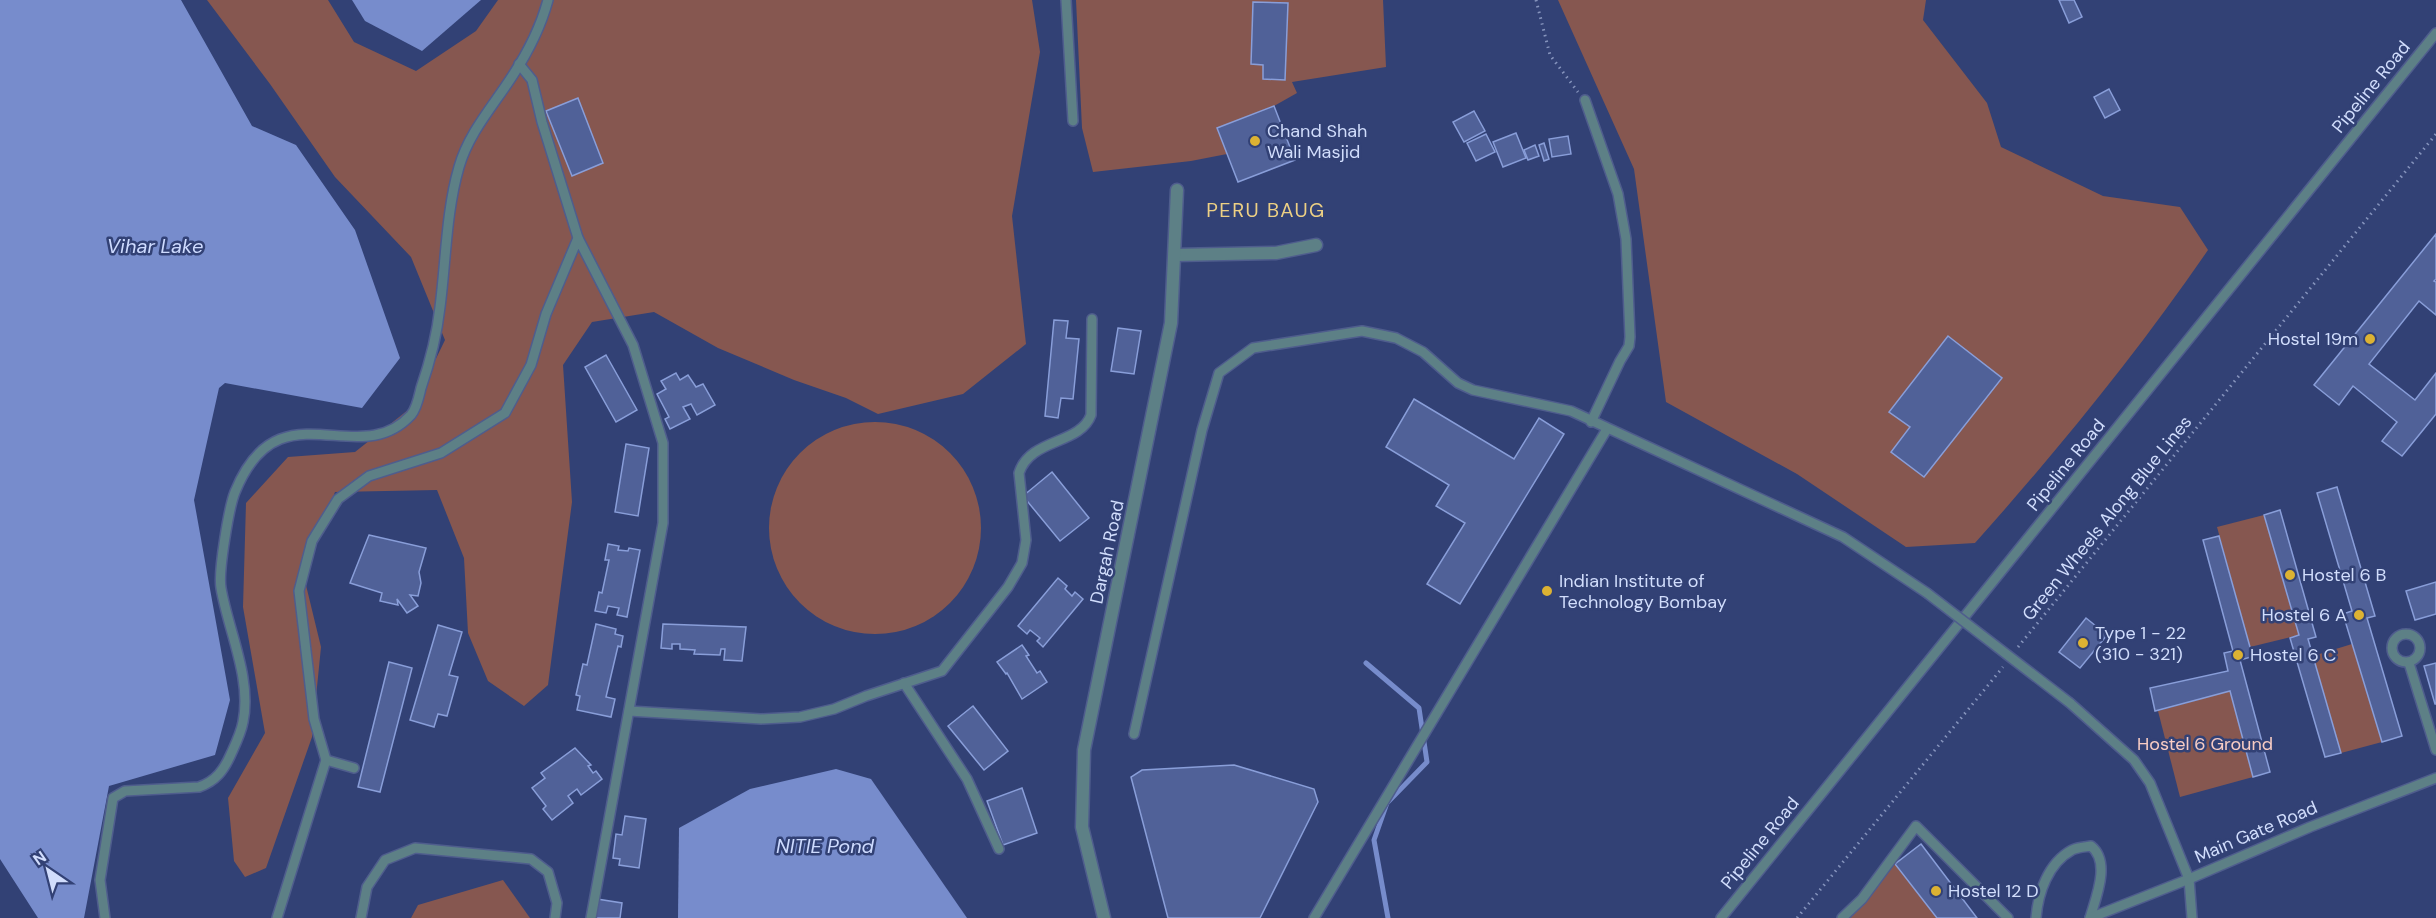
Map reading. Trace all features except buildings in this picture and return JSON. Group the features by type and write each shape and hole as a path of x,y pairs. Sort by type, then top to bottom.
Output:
{"street":[{"name":"Dargah Road","path":"1104,918 1082,827 1084,750 1171,323 1177,190"},
{"path":"1175,255 1276,253 1316,245"}],"lane":[{"path":"105,918 100,880 113,798 125,791 199,787 208,784 220,775 240,733 244,702 242,676 220,585 233,498 242,476 257,454 274,441 296,435 382,436 414,413 435,335 452,202 459,167 470,138 519,64 542,20 548,0"},
{"path":"1066,0 1073,121"},
{"name":"Pipeline Road","path":"1721,918 2436,33"},
{"path":"519,64 532,80 542,122 578,238 633,345 663,443 663,523 591,918"},
{"path":"1585,100 1618,194 1626,239 1630,337 1629,346 1591,422"},
{"path":"277,918 326,760 314,719 299,591 312,541 338,499 369,476 441,453 505,413 531,365 546,314 578,238"},
{"path":"629,711 760,719 800,717 834,709 942,671 1008,587 1022,563 1026,540 1019,473 1022,464 1031,455 1076,432 1088,423 1091,415 1092,319"},
{"path":"1134,734 1202,430 1219,373 1253,348 1362,331 1396,338 1423,352 1458,383 1473,390 1571,411 1843,537 1927,593 2070,703 2134,760 2150,783 2189,879 2192,918"},
{"path":"1314,918 1606,429"},
{"path":"2409,663 2436,750"},
{"path":"904,683 967,779 999,849"},
{"path":"326,760 354,768"},
{"name":"Main Gate Road","path":"2090,918 2189,879 2310,827 2436,778"},
{"path":"1842,918 1862,899 1916,826 2008,918"},
{"path":"2036,918 2040,891 2047,877 2072,850 2091,846 2097,850 2102,865 2090,918"},
{"path":"361,918 367,887 385,860 415,848 531,859 548,872 557,903 555,918"}],"path":[{"path":"1536,0 1550,55 1585,100"},
{"name":"Green Wheels Along Blue Lines","path":"2013,654 2436,134"},
{"path":"1797,918 2005,663"}],"green space":[{"path":"207,0 328,0 354,42 416,71 476,31 498,0 1032,0 1040,52 1012,216 1026,344 963,394 878,414 846,398 794,380 718,348 654,312 592,322 563,365 572,502 548,685 524,706 488,681 468,633 464,558 437,490 335,492 304,577 321,647 312,737 266,868 245,877 234,861 228,798 265,733 243,607 246,503 288,457 355,452 413,406 445,340 411,257 335,177 270,84"},
{"path":"1076,0 1383,0 1386,67 1292,82 1297,93 1274,106 1218,128 1227,154 1191,161 1093,172 1082,128"},
{"path":"1558,0 1926,0 1923,20 1987,103 2001,147 2103,196 2180,207 2208,250 2154,326 2096,400 1975,543 1906,547 1797,474 1666,402 1634,169"},
{"path":"875,422 896,424 916,430 934,440 950,453 963,469 973,487 979,507 981,528 979,549 973,569 963,587 950,603 934,616 916,626 896,632 875,634 854,632 834,626 816,616 800,603 787,587 777,569 771,549 769,528 771,507 777,487 787,469 800,453 816,440 834,430 854,424"},
{"path":"2264,515 2299,635 2250,647 2217,527"},
{"path":"2352,644 2382,742 2341,753 2313,656"},
{"name":"Hostel 6 Ground","path":"2230,691 2253,777 2180,797 2158,711"},
{"path":"1895,864 1937,918 1847,918"},
{"path":"503,880 530,918 411,918 418,905"}],"water":[{"name":"Vihar Lake","path":"0,0 181,0 252,126 296,145 355,230 400,358 362,408 225,383 219,388 194,500 230,700 215,755 109,786 84,918 38,918 0,859"},
{"path":"352,0 481,0 422,51 365,21"},
{"name":"NITIE Pond","path":"836,769 871,779 967,918 678,918 679,828 750,789"}],"waterway":[{"path":"1366,663 1419,708 1427,762 1387,803 1374,840 1388,918"}],"place":[{"name":"Chand Shah Wali Masjid","path":"1255,141"},
{"name":"Hostel 19m","path":"2370,339"},
{"name":"Hostel 6 B","path":"2290,575"},
{"name":"Indian Institute of Technology Bombay","path":"1547,591"},
{"name":"Hostel 6 A","path":"2359,615"},
{"name":"Type 1 - 22 (310 - 321)","path":"2083,643"},
{"name":"Hostel 6 C","path":"2238,655"},
{"name":"Hostel 12 D","path":"1936,891"}],"district":[{"name":"PERU BAUG","path":"1266,210"}]}
